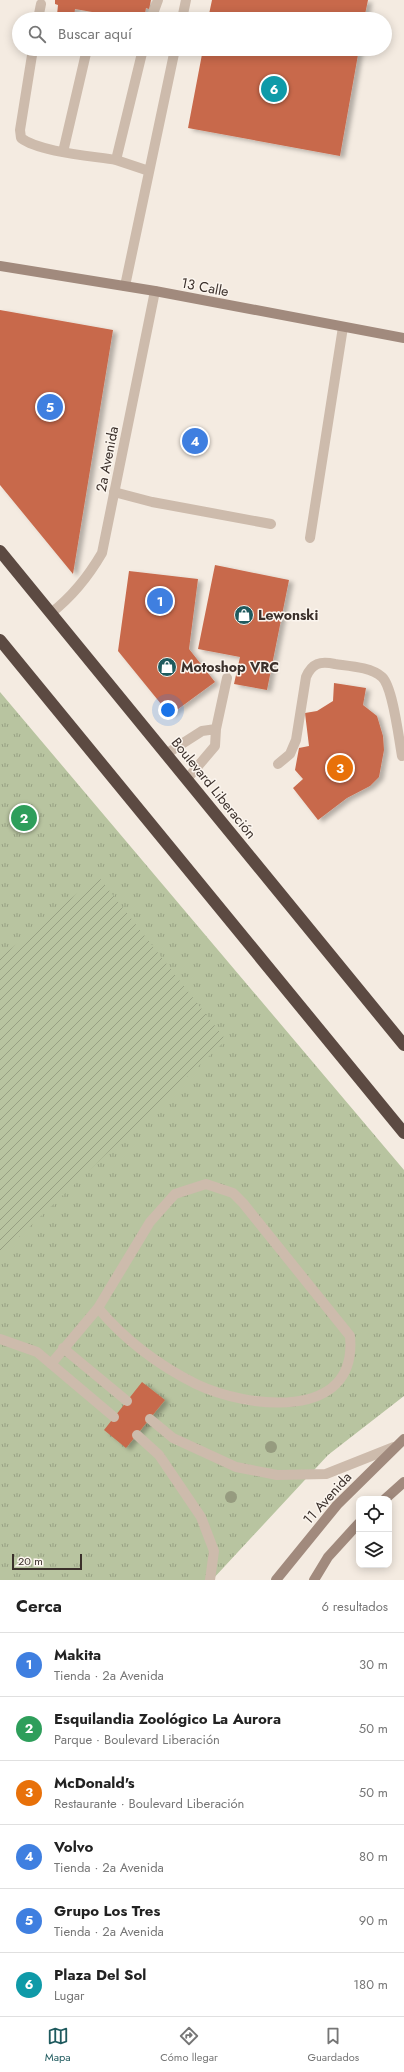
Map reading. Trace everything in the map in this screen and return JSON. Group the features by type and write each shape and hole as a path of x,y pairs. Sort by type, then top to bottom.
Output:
{"highway":[{"name":"Boulevard Liberación","path":"0,551 404,1043"},
{"path":"0,640 404,1133"}],"street":[{"path":"154,12 158,0"},
{"path":"183,12 186,0"},
{"path":"39,12 41,4"},
{"path":"32,56 20,130 21,138 26,142 63,152 116,160 148,171"},
{"path":"63,152 86,56"},
{"path":"116,160 141,56"},
{"path":"124,286 173,56"},
{"name":"13 Calle","path":"0,266 154,291 404,338"},
{"name":"2a Avenida","path":"51,613 67,600 87,579 102,553 154,291"},
{"path":"310,538 343,327"},
{"path":"114,492 152,502 271,524"},
{"path":"278,764 290,754 296,740 306,677 310,668 318,662 333,663 372,671 382,677 387,686 391,700 402,756"},
{"path":"187,779 215,746 216,730 227,678"},
{"path":"166,754 202,731 216,730"},
{"path":"50,1364 98,1308 150,1222 175,1194 206,1184 233,1193 243,1204 350,1336 350,1359 346,1370 332,1388 313,1399 272,1402 237,1398 196,1384 172,1370 116,1330 98,1308"},
{"path":"0,1339 37,1352 114,1417"},
{"path":"63,1348 127,1400"},
{"path":"150,1419 173,1438 236,1467 277,1475 326,1474 394,1447"},
{"path":"136,1435 159,1454 201,1517 214,1551 210,1580"},
{"name":"11 Avenida","path":"269,1580 278,1576 337,1505 394,1447 404,1439"},
{"path":"388,1496 404,1482"},
{"path":"314,1580 328,1557 356,1526"}],"green space":[{"path":"0,692 404,1170 404,1396 328,1455 212,1580 0,1580"},
{"path":"98,876 226,1040 0,1255 0,958"}],"building":[{"path":"55,0 151,0 149,9 146,8 145,12 92,12 75,9 75,12 57,12 58,5 55,4"},
{"path":"212,0 368,0 365,12 209,12"},
{"path":"202,56 358,56 340,156 188,128"},
{"path":"0,310 113,330 73,574 0,485"},
{"name":"Lewonski","path":"215,565 289,580 267,690 234,684 240,657 198,649"},
{"path":"129,571 198,579 189,649 215,682 170,715 118,651"},
{"path":"334,683 366,688 363,705 377,716 383,736 384,750 379,777 370,786 347,798 318,820 293,788 303,779 295,770 299,748 309,746 305,713 317,711 333,701"},
{"path":"142,1382 165,1400 126,1448 104,1430"}],"place":[{"name":"Plaza Del Sol","path":"274,89"},
{"name":"Grupo Los Tres","path":"50,407"},
{"name":"Volvo","path":"195,441"},
{"name":"Makita","path":"160,601"},
{"name":"Lewonski","path":"244,615"},
{"name":"Motoshop VRC","path":"167,667"},
{"name":"McDonald's","path":"340,768"},
{"name":"Esquilandia Zoológico La Aurora","path":"24,818"}]}
